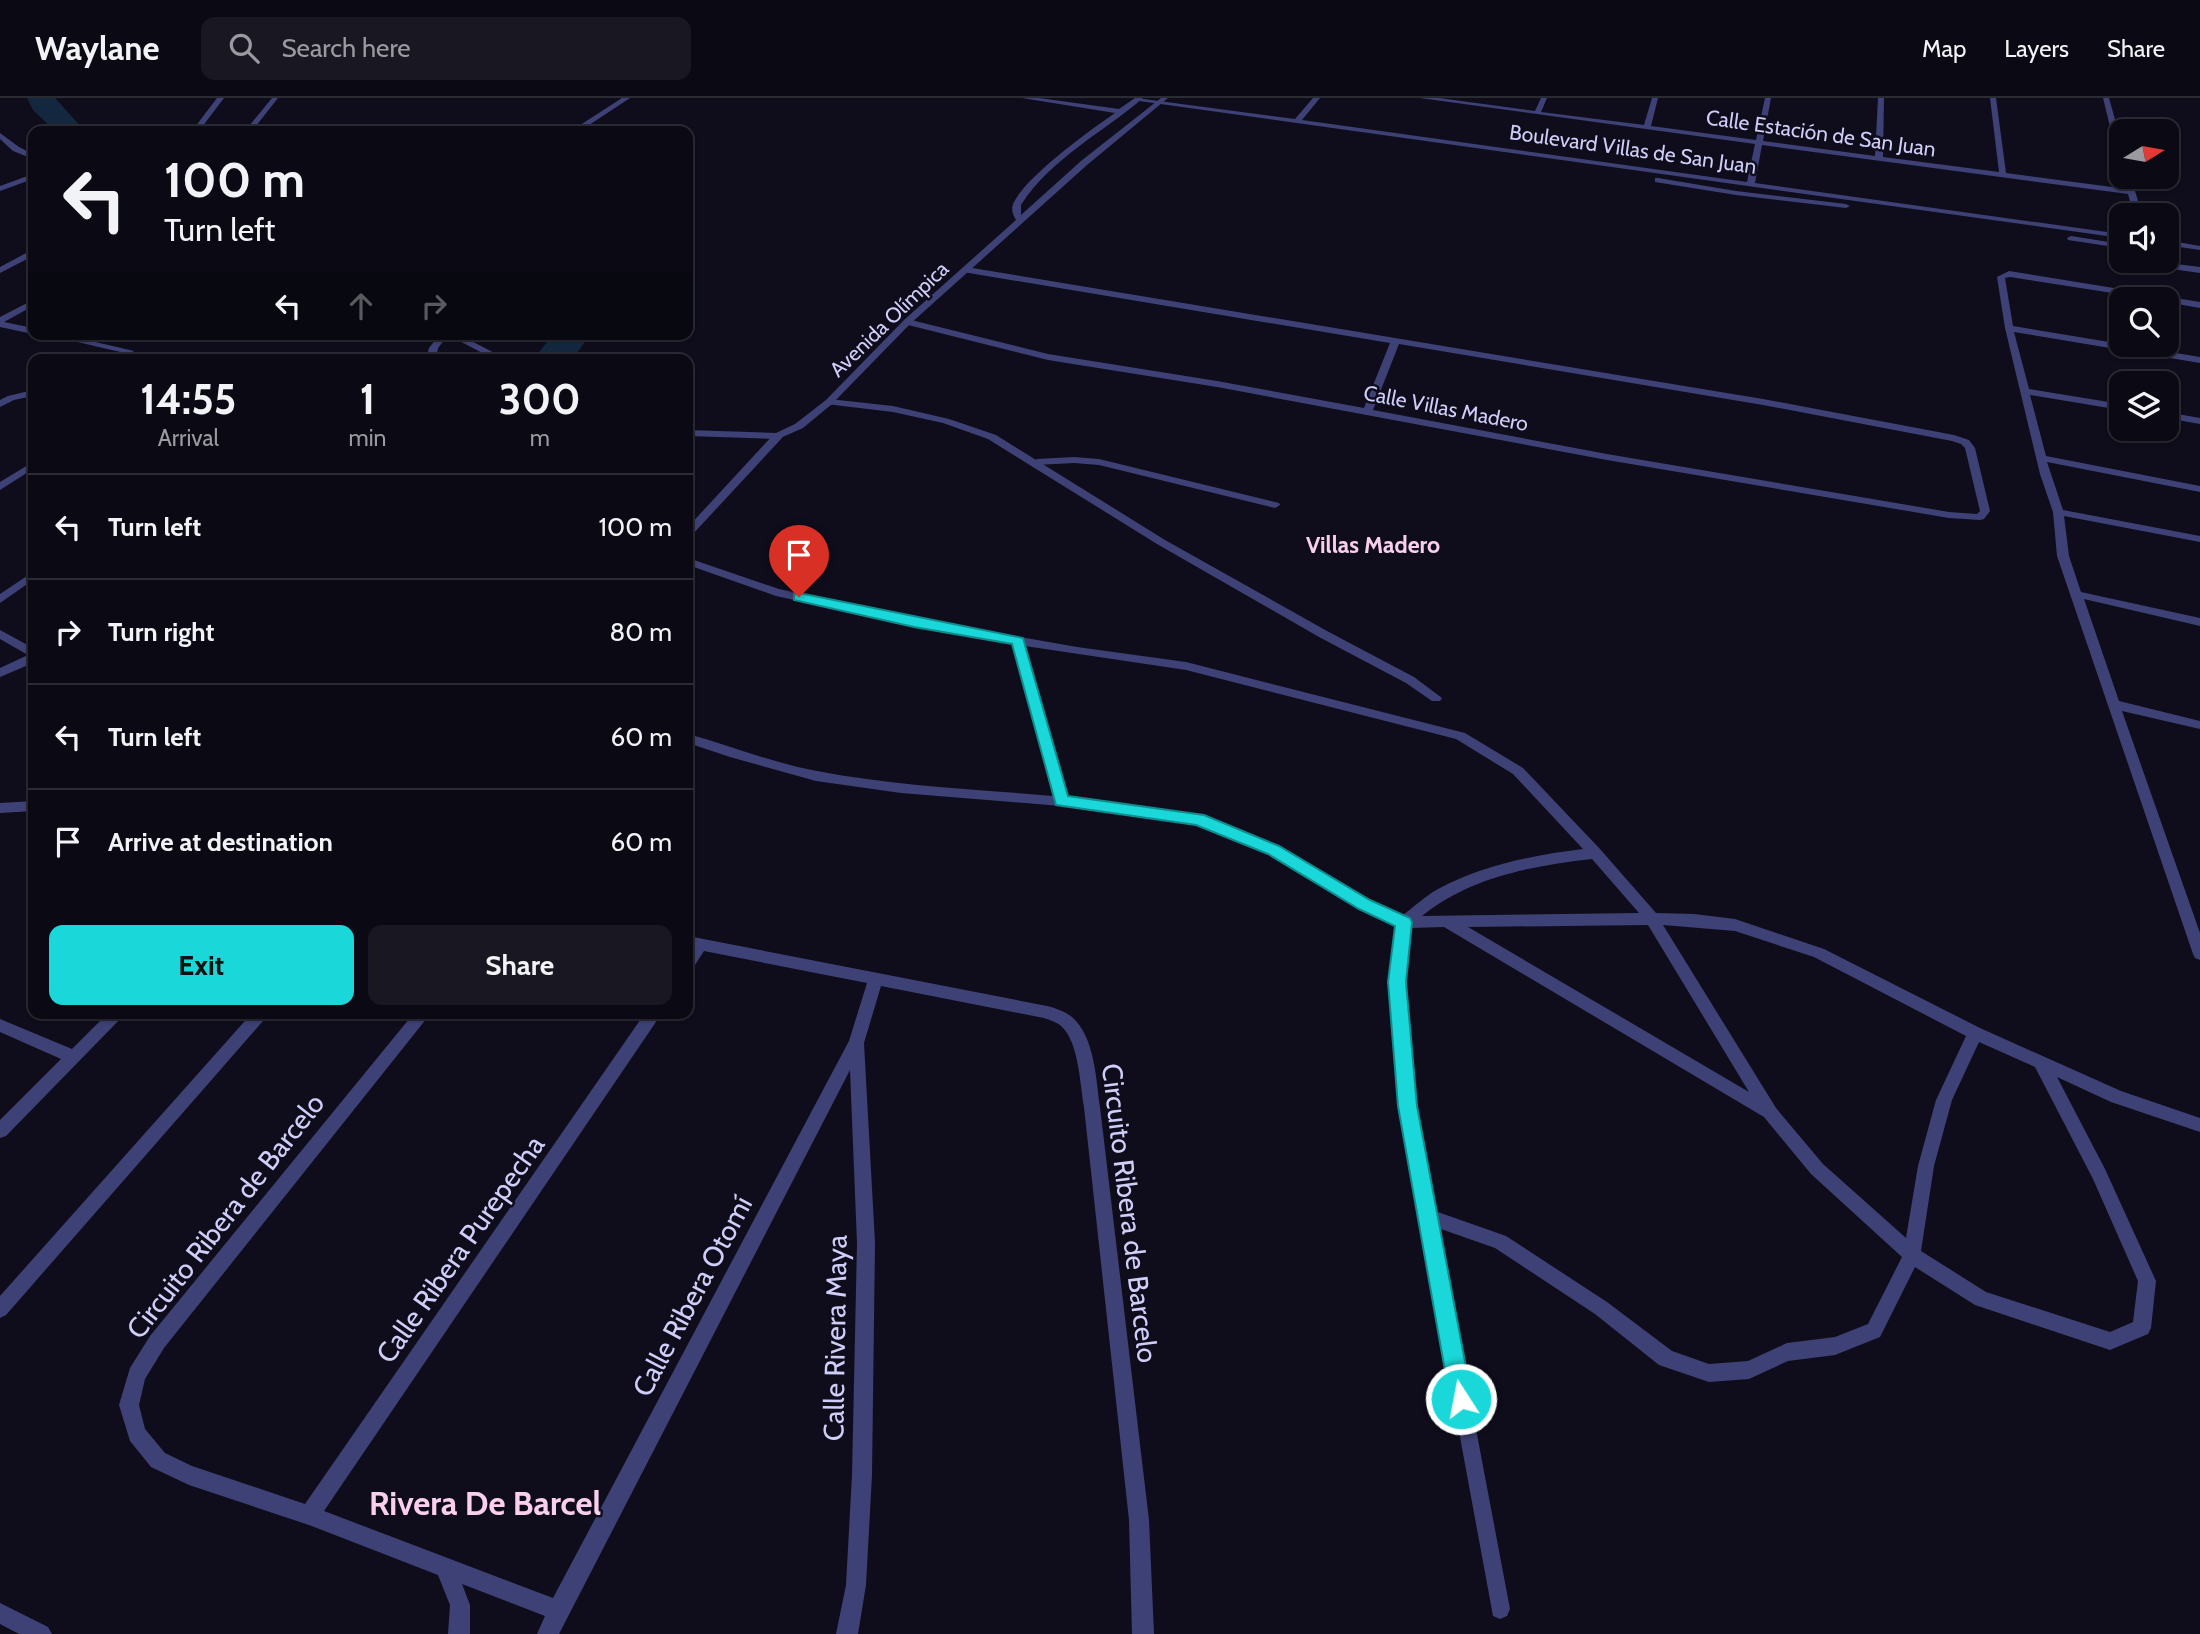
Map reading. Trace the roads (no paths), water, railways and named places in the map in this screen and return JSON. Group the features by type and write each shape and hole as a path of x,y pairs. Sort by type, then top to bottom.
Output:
{"street":[{"path":"199,126 221,98"},
{"path":"254,126 275,98"},
{"path":"583,126 627,98"},
{"path":"1025,98 1142,114"},
{"name":"Boulevard Villas de San Juan","path":"1133,98 2109,234"},
{"name":"Avenida Olímpica","path":"1020,220 1017,209 1023,196 1120,111 1140,98"},
{"path":"1298,120 1317,98"},
{"name":"Calle Estación de San Juan","path":"1423,98 2131,192"},
{"path":"1537,113 1544,98"},
{"path":"1647,128 1655,98"},
{"path":"1751,183 1768,98"},
{"path":"1879,159 1881,98"},
{"path":"1993,98 2003,176"},
{"path":"2106,98 2112,119"},
{"name":"Avenida Olímpica","path":"693,528 778,436 799,426 829,401 906,322 1142,114 1162,100"},
{"path":"1186,106 1198,113 1226,120 2109,244"},
{"path":"0,135 16,149 28,155"},
{"path":"0,179 28,169"},
{"path":"0,189 28,178"},
{"path":"2130,189 2134,203"},
{"path":"2079,239 2109,252"},
{"path":"2179,245 2200,249"},
{"path":"2179,251 2200,249"},
{"path":"0,270 28,256"},
{"path":"2179,267 2200,270"},
{"path":"966,270 1396,340 1367,412"},
{"path":"2109,291 2002,275 2008,328 2041,458 2059,512 2063,556 2200,954"},
{"path":"2179,301 2200,305"},
{"path":"0,323 28,306"},
{"name":"Calle Villas Madero","path":"906,322 1048,357 1367,412 1634,462 1949,515 1980,517 1985,511 1974,456 1965,442 1954,438 1763,402 1396,340"},
{"path":"0,323 28,330"},
{"path":"2008,328 2200,360"},
{"path":"76,340 129,351"},
{"path":"432,354 442,340"},
{"path":"461,340 491,354"},
{"path":"2025,391 2109,405"},
{"path":"0,404 28,394"},
{"path":"829,401 893,409 946,421 992,437 1037,462 1161,542 1410,680 1436,698"},
{"path":"2179,417 2200,421"},
{"path":"693,433 778,436"},
{"path":"2041,458 2200,488"},
{"path":"1037,462 1099,462 1275,505"},
{"path":"0,487 28,468"},
{"path":"2059,512 2200,539"},
{"path":"693,563 776,592 1018,641 1186,666 1460,736 1518,771 1652,919 1770,1113 1817,1169 1912,1255 1981,1299 2109,1341 2142,1328 2147,1281 2099,1174 2041,1062"},
{"path":"0,599 28,579"},
{"path":"2076,594 2200,622"},
{"path":"0,634 28,652"},
{"path":"1018,641 1061,801"},
{"path":"0,673 28,658"},
{"path":"2113,704 2200,725"},
{"path":"693,739 816,776 901,788 1061,801 1199,819 1274,850 1364,905 1404,922 1652,919 1735,925 1819,953 1975,1033 2117,1097 2200,1125"},
{"path":"0,808 28,806"},
{"path":"1500,1609 1407,1106 1397,982 1404,922 1441,894 1485,874 1554,858 1595,853"},
{"path":"1449,922 1770,1113"},
{"name":"Circuito Ribera de Barcelo","path":"695,943 1047,1012 1068,1022 1079,1041 1086,1065 1092,1107 1139,1520 1143,1634"},
{"name":"Calle Ribera Otomí","path":"548,1634 558,1610 857,1042 875,980"},
{"path":"0,1131 112,1019"},
{"path":"0,1309 257,1019"},
{"name":"Circuito Ribera de Barcelo","path":"418,1019 157,1342 137,1375 129,1405 137,1434 159,1460 189,1475 309,1515 558,1610"},
{"name":"Calle Ribera Purepecha","path":"309,1515 650,1019"},
{"path":"0,1025 73,1056"},
{"path":"1426,1216 1500,1242 1601,1308 1666,1358 1709,1373 1749,1370 1787,1352 1835,1346 1874,1331 1912,1255 1926,1166 1944,1100 1975,1033"},
{"name":"Calle Rivera Maya","path":"847,1634 856,1585 862,1475 866,1243 857,1042"},
{"path":"446,1567 460,1605 459,1634"},
{"path":"0,1613 29,1631"}],"waterway":[{"path":"41,98 43,104 66,126"},
{"path":"556,354 568,340"}],"district":[{"name":"Villas Madero","path":"1373,545"},
{"name":"Rivera De Barcel","path":"485,1503"}]}
